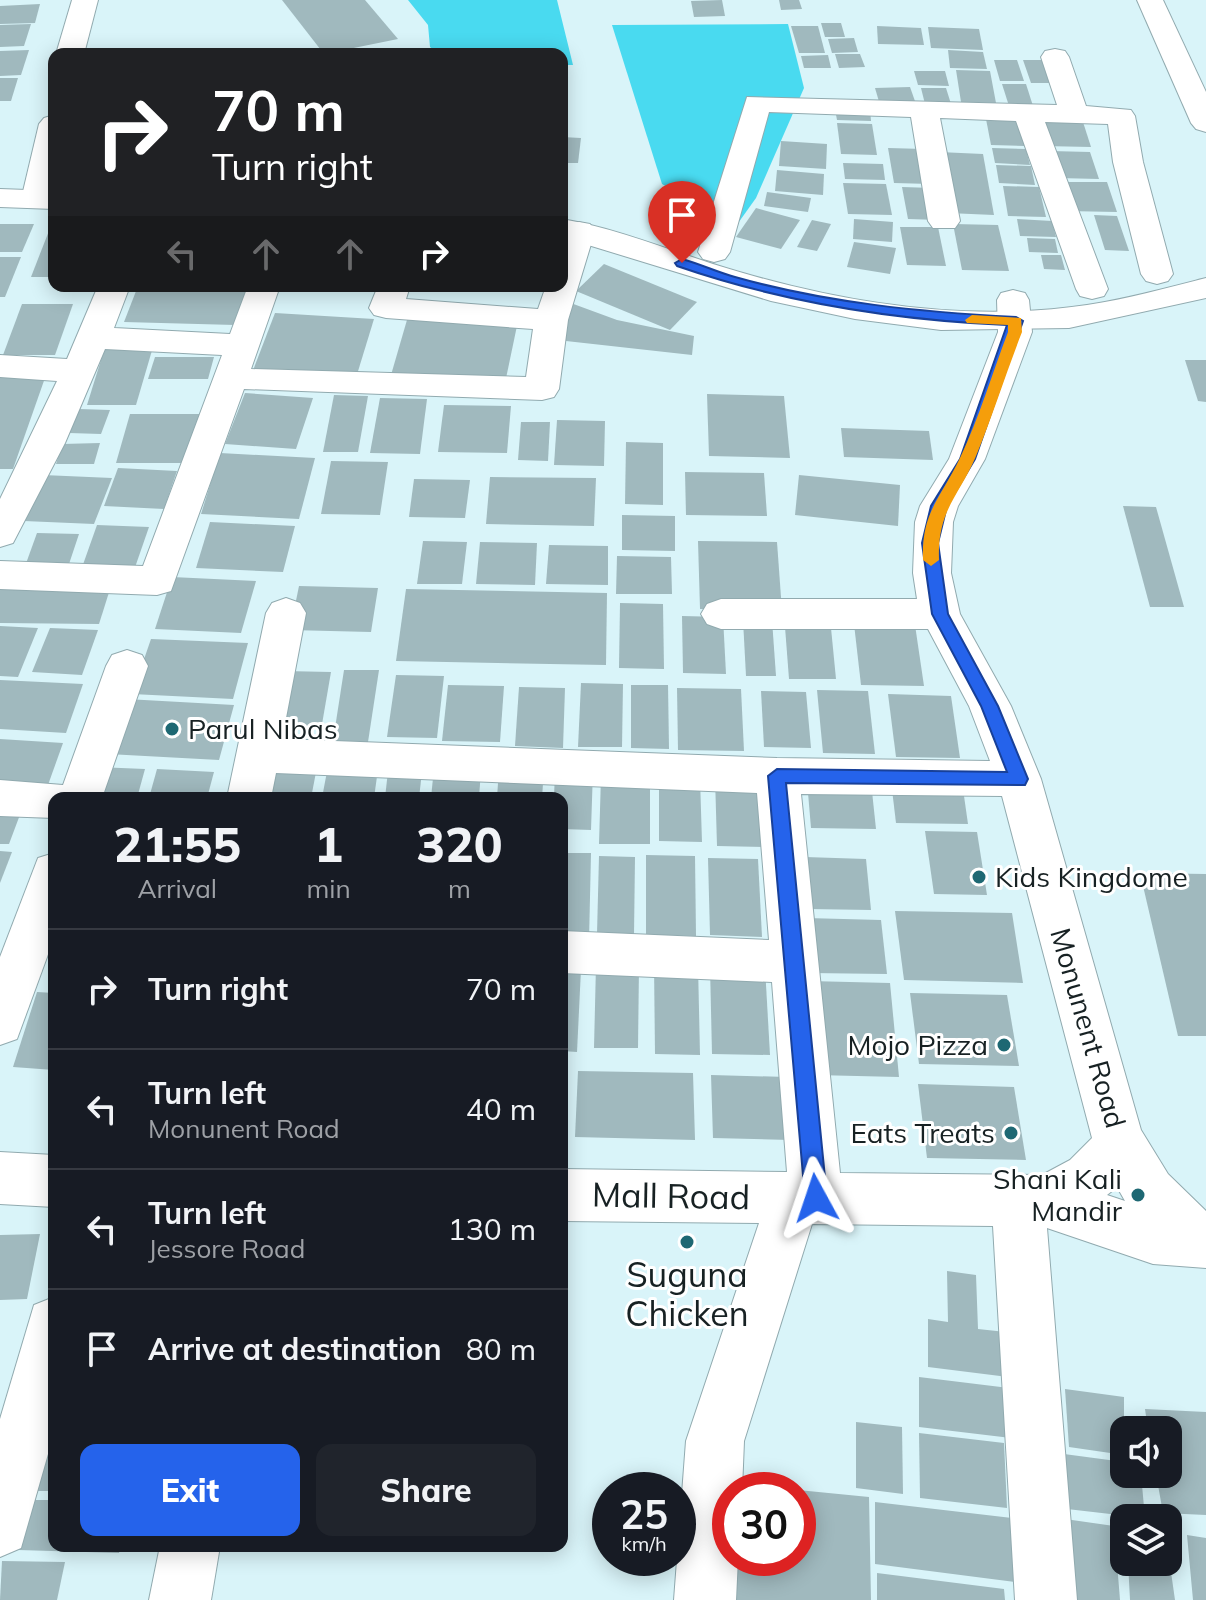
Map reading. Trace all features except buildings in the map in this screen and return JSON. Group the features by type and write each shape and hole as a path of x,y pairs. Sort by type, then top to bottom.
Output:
{"street":[{"path":"72,48 85,0"},
{"path":"1150,0 1206,123"},
{"path":"1055,57 1074,114"},
{"path":"714,252 757,103 1121,116 1128,162 1157,274"},
{"path":"924,108 944,221"},
{"path":"1027,112 1092,289"},
{"path":"0,186 47,193"},
{"path":"0,198 47,193"},
{"path":"568,224 612,221 769,268 888,291 1014,310 1206,260"},
{"path":"568,224 731,280 825,302 924,317 1014,310 1118,310 1206,288"},
{"path":"0,533 14,482 80,371 112,292"},
{"path":"0,575 157,581 262,292"},
{"path":"392,292 386,308 551,320"},
{"path":"253,380 542,389 551,320 560,292"},
{"name":"Monunent Road","path":"1014,310 967,459 939,506 934,522 932,573 940,614 990,706 1019,779 1118,1140 1149,1192 1203,1241"},
{"path":"93,338 243,345"},
{"path":"0,366 80,371"},
{"path":"250,792 286,613"},
{"path":"721,614 940,614"},
{"path":"82,792 127,666"},
{"path":"258,755 777,776 1019,779"},
{"path":"705,1600 715,1441 805,1198 794,962 777,776"},
{"path":"0,798 48,800"},
{"path":"0,1023 48,889"},
{"path":"568,952 794,962"},
{"path":"1046,1600 1031,1201 1082,1183 1104,1166 1118,1140"},
{"path":"0,1178 48,1181"},
{"name":"Mall Road","path":"568,1195 1031,1201 1153,1237 1203,1241"},
{"path":"0,1527 48,1347"},
{"path":"180,1600 189,1552"}],"shaded area":[{"path":"408,0 557,0 573,65 568,65 568,48 431,48 428,25"},
{"path":"788,24 804,88 756,198 736,226 662,184 612,25"}],"slow traffic":[{"path":"931,560 930,543 939,506 967,459 1015,332 1016,321 972,320"}],"place":[{"name":"Parul Nibas","path":"172,729"},
{"name":"Kids Kingdome","path":"979,877"},
{"name":"Mojo Pizza","path":"1004,1045"},
{"name":"Eats Treats","path":"1011,1133"},
{"name":"Shani Kali Mandir","path":"1138,1195"},
{"name":"Suguna Chicken","path":"687,1242"}],"route":[{"path":"682,263 731,280 852,307 924,317 1016,321 1015,332 967,459 939,506 930,543 940,614 990,706 1019,779 777,776 816,1198"}]}
